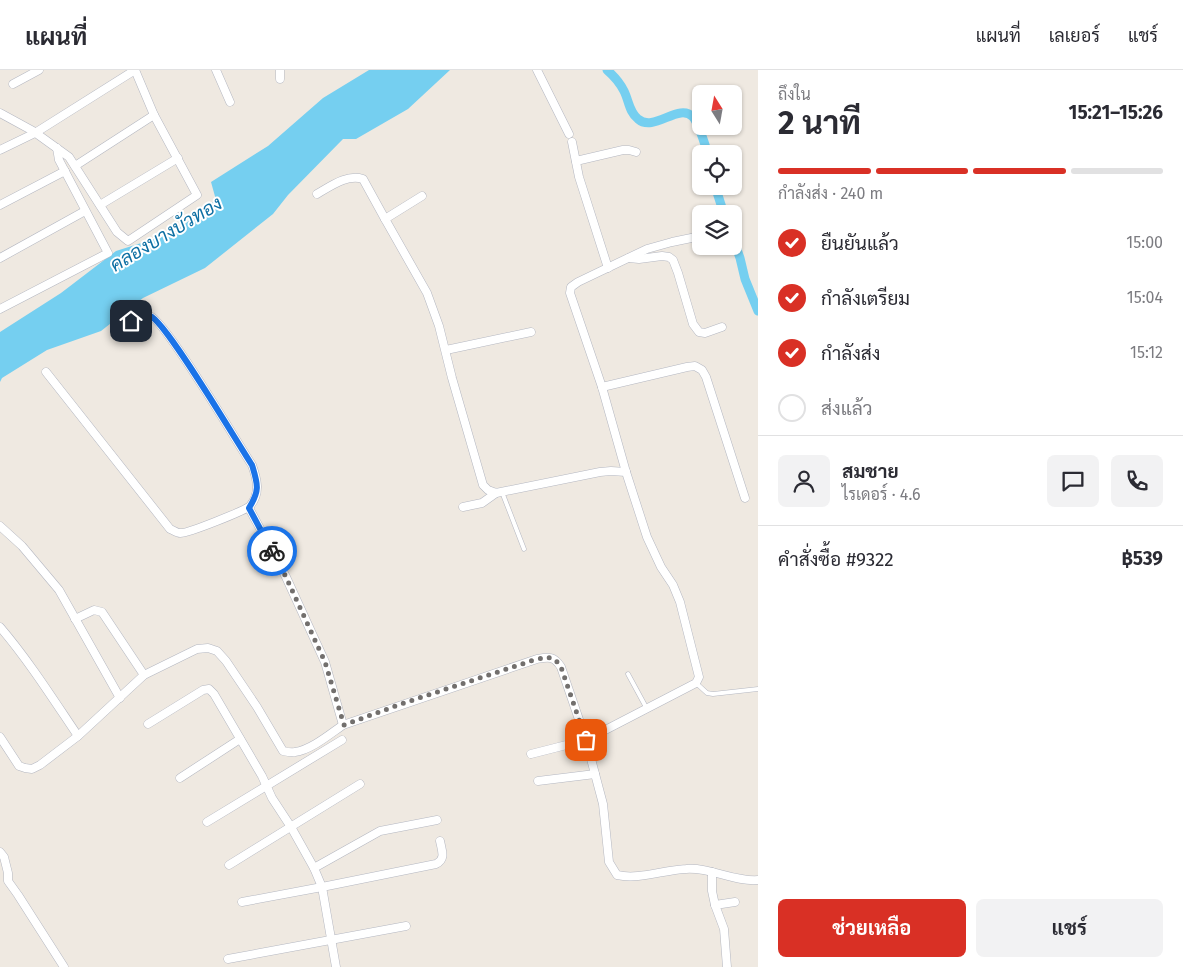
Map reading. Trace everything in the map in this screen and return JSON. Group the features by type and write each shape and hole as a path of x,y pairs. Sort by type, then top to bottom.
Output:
{"street":[{"path":"13,84 39,70"},
{"path":"0,113 34,133 69,157 117,232 128,241 198,195 154,115 135,70 34,133 0,150"},
{"path":"216,70 230,102"},
{"path":"280,70 280,79"},
{"path":"537,70 570,138 608,268"},
{"path":"75,166 154,115"},
{"path":"0,309 108,253 59,160 57,148"},
{"path":"576,161 622,150 636,152"},
{"path":"100,204 178,158"},
{"path":"0,205 65,172"},
{"path":"317,194 347,179 357,178 363,180 427,293 439,326 483,485 488,490 499,492 600,472 626,472"},
{"path":"385,219 422,196"},
{"path":"0,258 85,211"},
{"path":"531,754 586,740 696,683 699,677 680,602 673,584 661,567 647,538 602,387 570,293 571,287 578,282 647,249 692,238"},
{"path":"629,258 669,257 673,260 693,324 699,332 722,327"},
{"path":"46,372 170,529 179,534 191,531 249,508 258,483 252,465 184,358 156,320 149,315 131,321"},
{"path":"446,350 531,332"},
{"path":"602,387 687,367 695,366 702,370 714,397 745,498"},
{"path":"463,507 482,503 499,492"},
{"path":"249,508 286,577 325,662 344,725"},
{"path":"0,526 22,546 59,590 120,698"},
{"path":"75,619 94,610 102,612 144,675"},
{"path":"0,627 22,654 78,736"},
{"path":"0,737 19,766 32,769 78,736 144,675 197,649 208,648 217,651 226,661 257,707 283,751 293,753 304,750 344,725 401,704 537,659 549,657 557,661 561,667 586,740 603,804 609,862 617,875 627,877 687,869 758,880"},
{"path":"148,724 203,690 209,689 214,694 272,798 314,868 322,887 336,967"},
{"path":"180,778 240,739"},
{"path":"207,822 342,740"},
{"path":"538,781 595,774"},
{"path":"229,865 360,784"},
{"path":"314,868 380,831 437,820"},
{"path":"242,902 436,864 441,862 443,858 440,841"},
{"path":"0,852 4,857 8,881 64,967"},
{"path":"712,872 712,890 715,905 724,929 728,967"},
{"path":"0,886 8,881"},
{"path":"715,905 735,902"},
{"path":"228,959 406,926"}],"lane":[{"path":"499,492 524,549"},
{"path":"628,674 647,709"},
{"path":"696,683 707,693 713,694 758,688"}],"water":[{"path":"369,70 450,70 408,109 356,139 343,139 288,195 273,214 205,268 143,298 101,331 47,350 2,378 0,382 0,332 61,293 116,251 173,233 216,200 211,182 268,146 323,98"}],"waterway":[{"path":"607,70 621,85 631,110 638,119 644,122 651,122 687,113 695,120 705,145"},
{"path":"718,195 721,205"},
{"path":"739,255 745,279 758,311"}],"way so far":[{"path":"272,551 325,662 344,725 401,704 537,659 549,657 557,661 561,667 586,740"}],"route":[{"path":"131,321 149,315 156,320 184,358 252,465 258,483 249,508 272,551"}],"water label":[{"name":"คลองบางบัวทอง","path":"166,234"}]}
